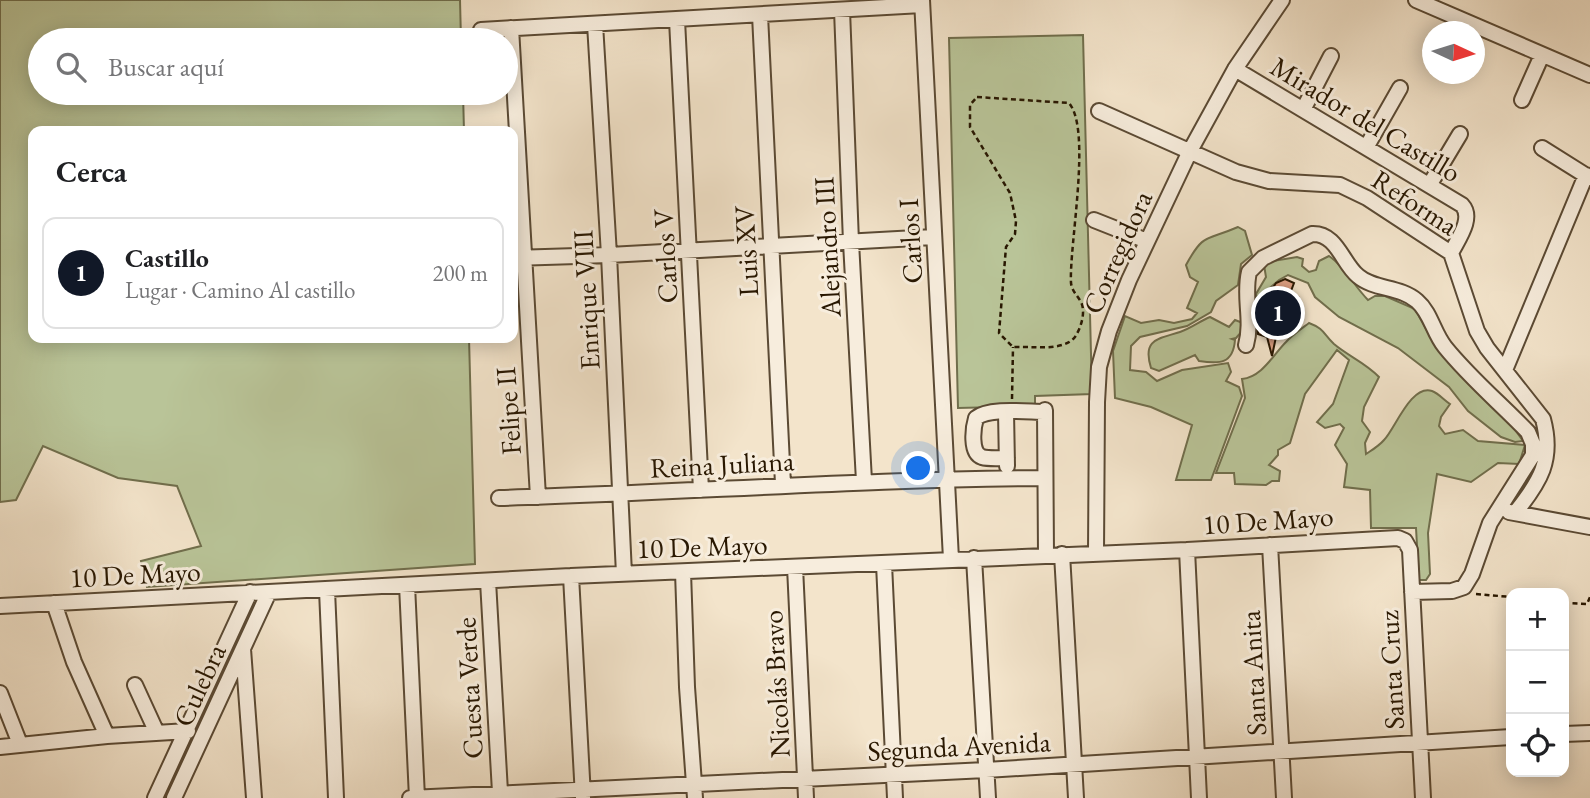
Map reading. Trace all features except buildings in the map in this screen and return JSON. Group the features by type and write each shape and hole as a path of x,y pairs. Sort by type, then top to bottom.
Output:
{"street":[{"path":"725,0 725,17"},
{"name":"Corregidora","path":"1096,552 1099,367 1109,331 1147,241 1190,151 1235,69 1282,0"},
{"path":"1416,0 1590,75"},
{"path":"511,28 842,10 922,2"},
{"name":"Carlos I","path":"922,2 951,559"},
{"name":"Alejandro III","path":"842,10 864,481"},
{"name":"Luis XV","path":"760,15 783,484"},
{"name":"Carlos V","path":"677,20 701,489"},
{"name":"Enrique VIII","path":"595,24 624,574"},
{"path":"1522,100 1542,55"},
{"path":"1304,108 1331,56"},
{"name":"Mirador del Castillo","path":"1235,69 1462,205 1468,213 1467,220 1451,253"},
{"path":"1367,146 1400,88"},
{"name":"Felipe II","path":"513,105 514,126"},
{"name":"Reforma","path":"1098,111 1254,178 1327,183 1354,191 1451,253 1477,331 1486,348 1543,419 1548,445 1545,466 1515,513"},
{"path":"1430,184 1460,134"},
{"path":"1504,370 1588,176 1542,148"},
{"path":"1094,220 1147,241"},
{"path":"1246,345 1250,329 1247,282 1249,272 1264,258 1312,234 1320,234 1328,237 1355,274 1404,292 1423,306 1437,335 1451,354 1528,432 1533,444 1533,455 1490,523 1472,574 1464,587 1452,591 1412,592"},
{"path":"518,258 934,237"},
{"name":"Felipe II","path":"518,258 538,497"},
{"path":"1006,458 979,456 974,445 975,424 979,415 1045,411 1046,554"},
{"path":"1007,478 1009,412"},
{"name":"Reina Juliana","path":"499,498 864,481 1045,478"},
{"path":"1498,509 1590,527"},
{"path":"1515,513 1541,524 1590,534"},
{"name":"10 De Mayo","path":"0,606 571,576 1187,550 1385,537 1398,537 1405,541"},
{"name":"Santa Cruz","path":"1405,541 1410,550 1423,798"},
{"name":"Santa Anita","path":"1270,545 1284,798"},
{"path":"1187,550 1199,798"},
{"path":"1062,554 1076,798"},
{"path":"974,558 988,798"},
{"path":"884,564 895,798"},
{"name":"Nicolás Bravo","path":"794,567 806,798"},
{"path":"682,572 695,798"},
{"path":"571,576 582,794"},
{"name":"Cuesta Verde","path":"488,581 500,792"},
{"path":"407,585 417,797"},
{"path":"327,590 337,798"},
{"name":"Culebra","path":"155,798 250,592"},
{"name":"Culebra","path":"174,798 269,592"},
{"path":"54,603 74,662 107,736"},
{"path":"243,648 254,798"},
{"path":"135,685 157,733"},
{"path":"0,693 20,744"},
{"path":"0,747 188,731"},
{"path":"1569,734 1590,733"},
{"name":"Segunda Avenida","path":"410,798 500,792 582,794 694,782 986,770 1506,737"}],"path":[{"path":"1009,412 1013,347 999,333 1006,247 1015,234 1016,220 1010,193 970,127 970,105 978,97 1069,103 1076,114 1079,164 1071,287 1083,305 1082,326 1065,345 1013,347"},
{"path":"1476,594 1506,597"},
{"path":"1569,604 1587,604 1590,597"}],"green space":[{"path":"0,0 460,0 461,28 28,28 28,105 463,105 464,126 28,126 28,343 469,343 475,564 147,587 141,561 201,546 177,486 118,478 43,446 16,500 0,502"},
{"path":"1083,35 1092,394 1035,396 1035,406 958,408 949,38"},
{"path":"1238,227 1245,231 1252,255 1241,264 1238,285 1216,301 1211,312 1187,326 1140,337 1131,346 1130,370 1146,372 1157,381 1182,370 1228,363 1231,372 1226,381 1239,387 1242,396 1211,480 1176,480 1192,425 1151,407 1115,398 1113,351 1125,316 1141,323 1159,320 1174,323 1192,319 1197,313 1187,308 1198,282 1190,277 1186,265 1202,242"},
{"path":"1329,256 1340,265 1368,300 1375,296 1385,296 1415,309 1432,340 1468,383 1506,417 1523,441 1515,442 1501,437 1468,411 1449,387 1398,348 1339,317 1315,297 1308,283 1288,275 1257,299 1256,294 1266,277 1264,265 1267,262 1297,257 1303,259 1302,266 1309,272 1316,270 1319,261"},
{"path":"1210,317 1229,327 1235,320 1243,323 1244,329 1232,339 1235,340 1234,348 1228,358 1219,362 1206,362 1199,361 1195,355 1159,371 1151,368 1149,351 1154,342"},
{"path":"1309,323 1379,377 1364,407 1362,421 1370,432 1365,443 1366,454 1382,442 1410,401 1424,391 1434,392 1450,404 1441,417 1439,426 1445,434 1463,430 1478,441 1525,445 1519,464 1498,463 1471,482 1437,474 1428,533 1430,574 1426,580 1419,580 1416,528 1371,528 1370,490 1344,487 1347,464 1335,445 1344,428 1340,424 1325,428 1317,422 1333,404 1349,360 1337,350 1305,394 1290,443 1278,450 1278,455 1269,465 1280,471 1279,481 1266,485 1235,484 1234,473 1216,473 1245,398 1242,379 1261,370 1288,339"}],"place":[{"name":"Castillo","path":"1278,313"}]}
